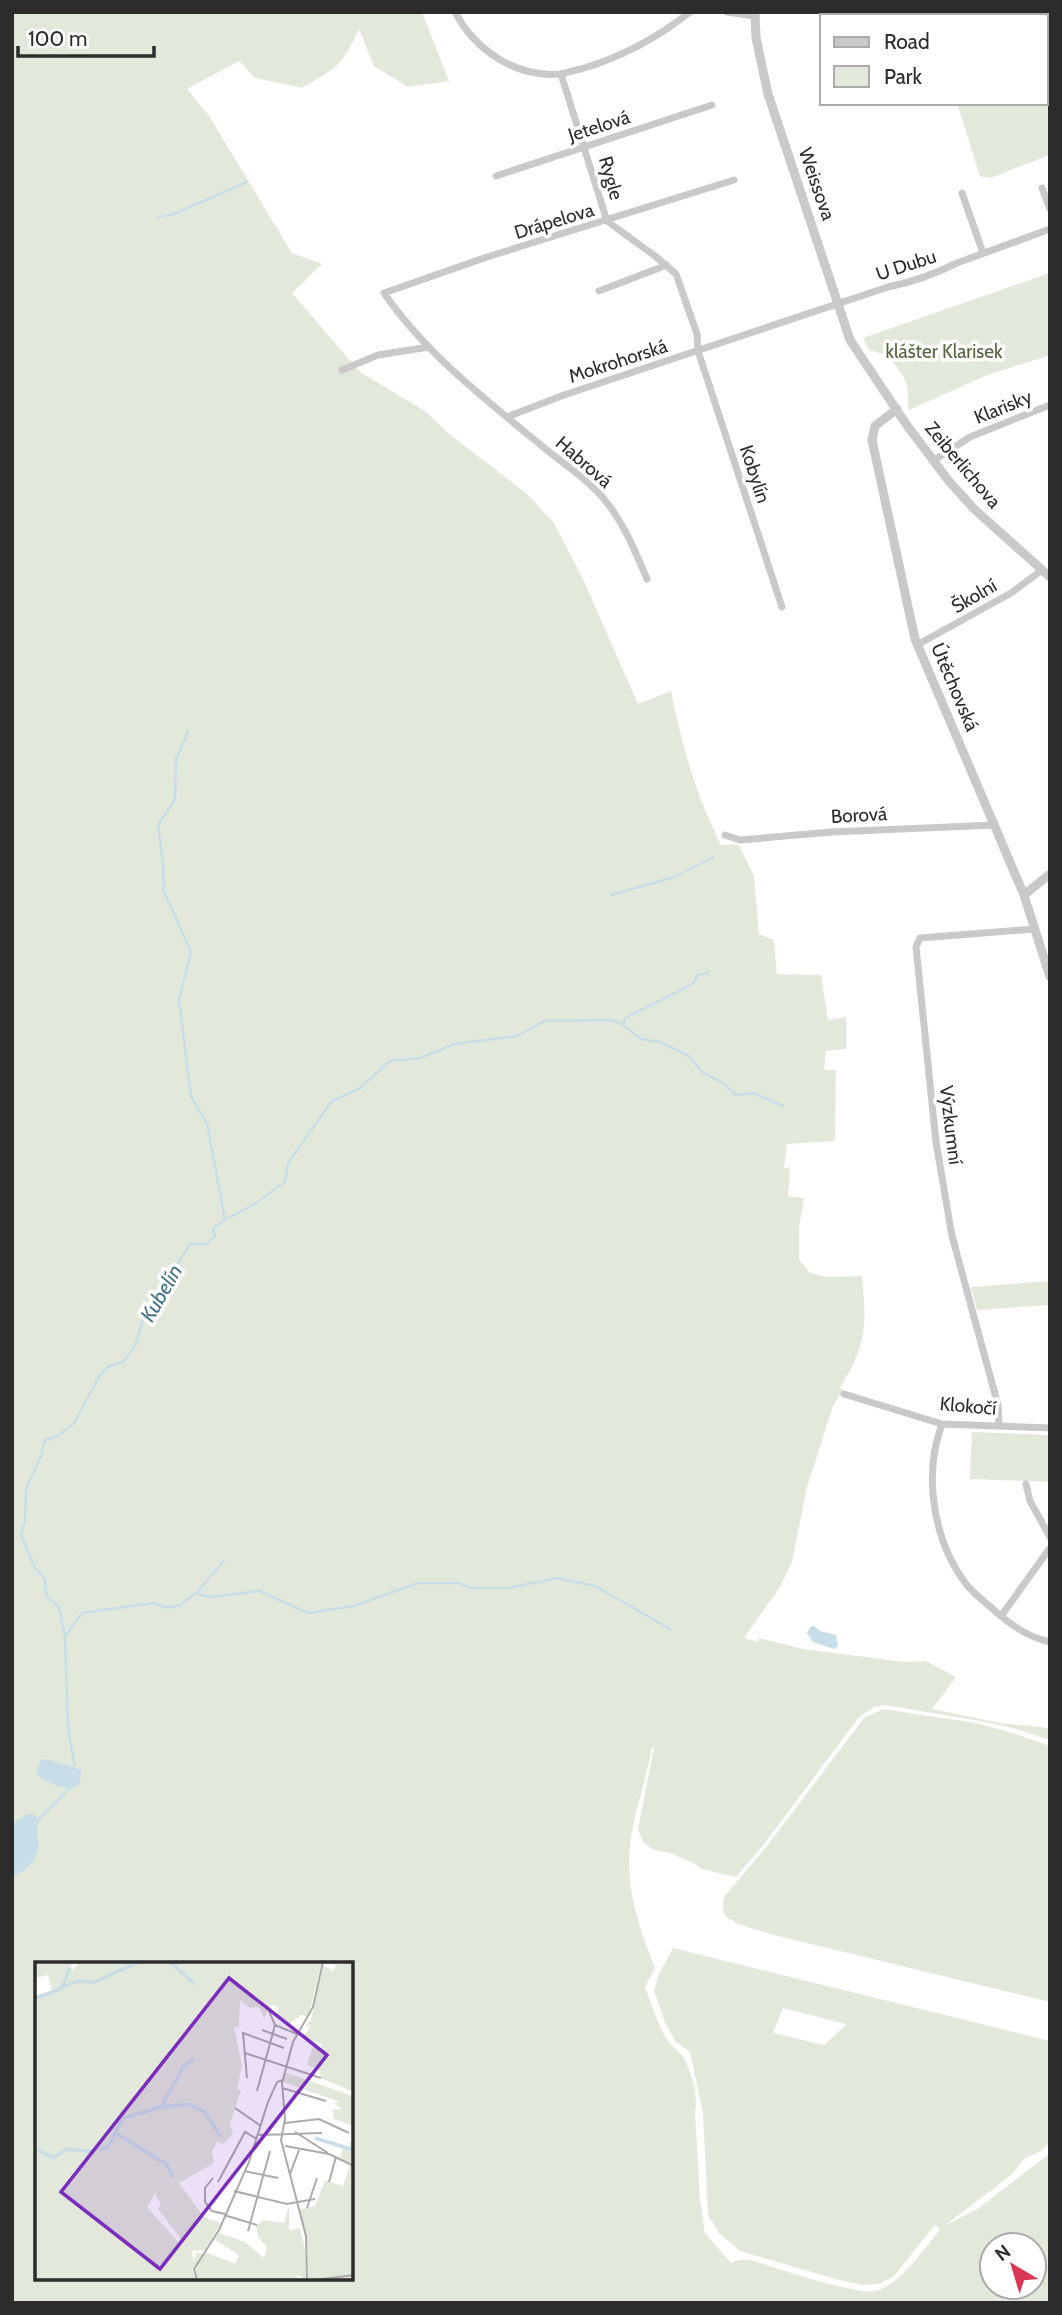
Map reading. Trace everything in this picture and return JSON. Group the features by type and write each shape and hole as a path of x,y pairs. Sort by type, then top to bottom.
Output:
{"street":[{"path":"455,12 470,37 493,56 539,73 561,74 634,50 690,12"},
{"path":"727,12 754,14"},
{"name":"Weissova","path":"754,14 756,38 768,94 850,340 864,362"},
{"name":"Rygle","path":"561,74 607,221 676,274 696,334 698,351"},
{"name":"Jetelová","path":"496,176 712,104"},
{"name":"Drápelova","path":"429,347 407,325 384,293 487,257 734,180"},
{"path":"1042,188 1050,209"},
{"path":"962,193 983,253"},
{"name":"U Dubu","path":"839,304 944,271 957,262 1050,229"},
{"path":"599,292 667,265"},
{"name":"Mokrohorská","path":"507,417 564,395 839,304"},
{"path":"342,370 378,355 429,347 507,417"},
{"name":"Kobylín","path":"698,351 782,607"},
{"name":"Zeiberlichova","path":"864,362 933,461 974,509 1050,577"},
{"name":"Klarisky","path":"933,461 970,437 1050,405"},
{"name":"Útěchovská","path":"897,409 875,426 872,440 911,626 1024,895 1050,977"},
{"name":"Habrová","path":"507,417 602,497 633,547 646,579"},
{"name":"Školní","path":"918,645 1012,593 1042,570"},
{"name":"Borová","path":"725,835 740,839 995,825"},
{"path":"1024,895 1050,874"},
{"name":"Výzkumní","path":"999,1425 998,1405 952,1236 936,1142 916,947 920,938 1034,929"},
{"name":"Klokočí","path":"844,1394 942,1424 1050,1428"},
{"path":"942,1424 935,1443 932,1482 941,1532 948,1553 967,1585 1001,1616 1035,1639 1050,1642"},
{"path":"1026,1484 1030,1501 1050,1537"},
{"path":"1001,1616 1050,1548"}],"green space":[{"path":"12,12 422,12 449,81 408,87 374,66 359,29 337,65 302,88 255,78 239,61 187,89 209,116 292,253 322,264 292,293 360,372 425,411 448,433 527,494 554,523 583,579 638,704 671,691 691,770 712,826 721,845 739,845 754,876 759,934 774,940 777,974 821,975 828,1020 846,1017 846,1049 826,1051 824,1070 836,1070 835,1141 787,1144 784,1168 790,1168 788,1196 804,1198 799,1227 799,1259 810,1273 827,1277 862,1276 863,1334 856,1359 833,1406 807,1487 792,1562 780,1587 744,1638 758,1642 759,1638 804,1649 905,1662 926,1661 956,1677 932,1709 1000,1723 1050,1728 1050,1740 986,1722 885,1705 874,1707 859,1717 765,1843 736,1877 702,1869 670,1853 654,1850 643,1842 638,1829 654,1748 652,1747 629,1850 630,1885 655,1968 645,1987 663,2032 684,2059 695,2090 700,2200 705,2233 731,2263 750,2260 833,2285 875,2291 902,2275 940,2229 935,2225 894,2276 879,2284 862,2285 740,2251 719,2233 708,2215 703,2113 690,2052 675,2041 654,1991 658,1976 673,1948 1050,2041 1050,2142 1040,2152 1025,2158 1010,2176 944,2226 979,2208 1050,2153 1050,2303 12,2303","holes":["783,2008 847,2024 824,2045 773,2033"]},
{"path":"1050,12 1050,155 990,178 980,176 958,105 1048,105 1048,14 940,14"},
{"name":"klášter Klarisek","path":"1050,273 1050,355 985,376 909,410 906,382 901,373 887,355 869,350 863,338"},
{"path":"1050,1281 1050,1305 977,1310 971,1287"},
{"path":"972,1432 1050,1435 1050,1482 970,1479"},
{"path":"883,1709 976,1723 1050,1746 1050,2002 770,1934 738,1924 725,1916 724,1897 767,1846 864,1718"}],"water":[{"path":"811,1626 836,1635 838,1646 834,1649 813,1642 807,1633"},
{"path":"46,1759 82,1770 79,1785 62,1787 36,1774 40,1761"},
{"path":"27,1814 33,1814 39,1820 39,1846 34,1860 24,1871 12,1878 12,1824"}],"waterway":[{"path":"159,217 174,214 247,182"},
{"name":"Kubelín","path":"75,1768 68,1728 65,1637 59,1607 46,1595 45,1579 35,1568 21,1535 25,1521 26,1489 41,1456 44,1441 59,1435 74,1423 100,1375 109,1366 123,1362 135,1346 144,1316 190,1244 206,1244 215,1236 213,1229 225,1220 207,1123 191,1097 179,1000 191,952 164,892 158,825 175,799 176,759 188,732"},
{"path":"611,895 674,877 713,857"},
{"path":"623,1025 625,1018 693,984 698,975 709,972"},
{"path":"225,1220 256,1203 285,1182 288,1163 331,1102 360,1088 390,1061 420,1058 454,1044 517,1036 544,1021 611,1020 623,1025 641,1039 660,1042 689,1056 702,1072 723,1083 736,1095 753,1093 783,1106"},
{"path":"197,1592 224,1561"},
{"path":"65,1637 82,1613 154,1603 168,1608 180,1605 196,1593 210,1597 259,1591 308,1613 354,1606 418,1583 458,1583 470,1588 508,1588 557,1578 595,1586 670,1629"},
{"name":"Kubelín","path":"36,1822 71,1787"}]}
